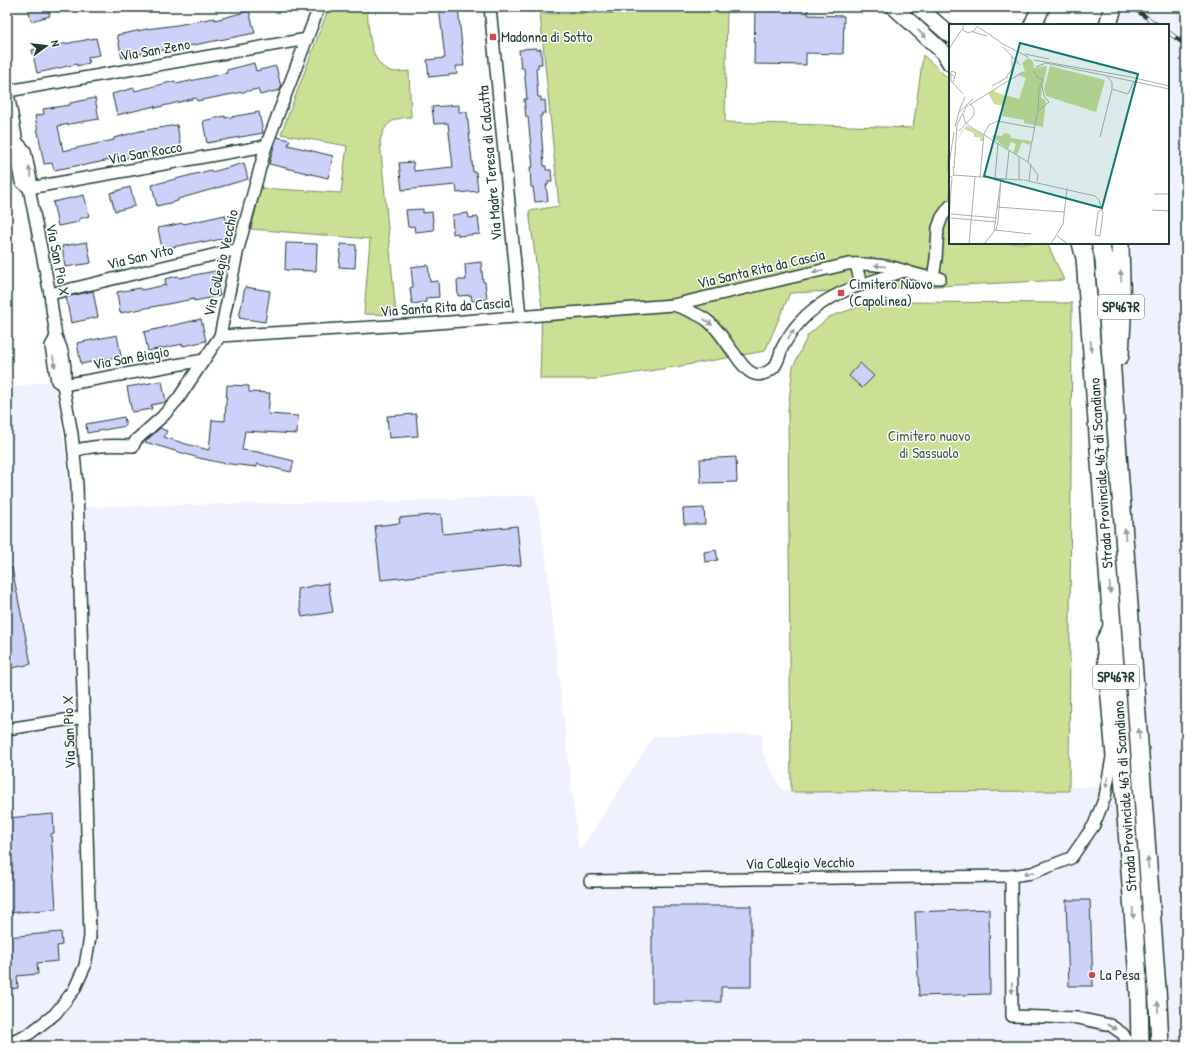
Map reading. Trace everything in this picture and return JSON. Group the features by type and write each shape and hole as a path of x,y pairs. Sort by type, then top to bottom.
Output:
{"main road":[{"path":"894,7 944,53 949,61"},
{"path":"918,7 949,34"},
{"path":"1033,24 1041,7"},
{"path":"1108,24 1113,7"},
{"path":"1113,7 1114,24"},
{"name":"Strada Provinciale 467 di Scandiano","path":"1081,244 1085,258 1112,621 1139,993 1140,1046"},
{"name":"Strada Provinciale 467 di Scandiano","path":"1100,244 1104,259 1108,312 1151,900 1160,1046"},
{"name":"SP467R","path":"1112,367 1116,365 1121,352 1120,244"}],"street":[{"name":"Via Collegio Vecchio","path":"74,451 83,448 118,445 133,446 136,440 163,416 178,399 220,336 238,249 266,146 319,7"},
{"name":"Via Madre Teresa di Calcutta","path":"490,7 520,316"},
{"name":"Via San Zeno","path":"7,90 307,38"},
{"name":"Via San Pio X","path":"7,90 12,141 21,182 29,188 50,294 56,337 51,346 57,381 64,385 74,451 79,530 90,937 85,966 74,990 55,1014 29,1034 7,1043"},
{"path":"7,155 10,154 12,141"},
{"name":"Via San Rocco","path":"29,188 266,146"},
{"name":"Via Santa Rita da Cascia","path":"220,336 424,324 673,305 848,264 892,267 937,278 936,258 938,228 942,217 949,207"},
{"name":"Via San Vito","path":"50,294 238,249"},
{"path":"856,264 861,285"},
{"name":"Via Santa Rita da Cascia","path":"673,305 709,321 747,370 754,374 762,375 775,367 782,348 790,334 806,314 830,298 861,285 904,271"},
{"name":"Via San Biagio","path":"64,385 204,360"},
{"name":"Via Collegio Vecchio","path":"590,881 1011,876 1032,873 1071,858 1094,825 1105,797 1112,757 1102,640 1112,621"},
{"path":"7,729 84,716"},
{"path":"1011,876 1012,1016 1078,1018 1110,1025 1123,1034 1129,1046"}],"shaded area":[{"path":"528,7 628,7 628,13 540,14"},
{"path":"1119,7 1186,7 1186,1046 7,1046 7,388 55,380 73,507 403,501 536,495 545,552 579,852 654,736 762,734 762,751 782,790 1141,786 1126,418 1119,358 1132,354 1129,313 1132,244 1169,244 1169,24 1122,24"}],"green space":[{"path":"329,7 367,7 372,47 380,64 387,69 396,72 409,71 411,117 394,120 390,123 384,130 380,141 396,315 364,314 370,239 251,229 261,188 341,193 347,146 281,134"},
{"path":"628,7 727,7 725,122 913,128 923,55 949,79 949,244 1047,244 1064,280 790,293 765,351 596,379 540,379 542,307 529,211 559,206 540,14 628,13"},
{"name":"Cimitero nuovo di Sassuolo","path":"896,302 1072,303 1069,791 791,792 788,410 793,367 808,335 829,317 864,305"}],"building":[{"path":"28,7 47,7 50,16 31,21"},
{"path":"439,7 458,7 464,66 456,66 457,74 429,77 427,60 445,58"},
{"path":"755,7 808,7 808,15 844,16 843,54 806,53 806,65 754,64"},
{"path":"249,11 255,33 179,48 157,50 122,58 117,35 214,18 215,20"},
{"path":"96,38 100,55 88,57 89,63 77,66 77,64 37,73 32,50"},
{"path":"536,48 536,50 541,49 542,64 538,64 538,68 536,68 538,97 541,97 541,101 545,100 546,113 542,113 542,116 540,116 544,166 546,166 546,170 551,170 552,182 548,182 548,185 546,185 548,201 535,202 533,187 531,187 530,167 533,167 528,117 526,117 524,99 527,99 524,68 521,68 519,50"},
{"path":"254,63 256,71 276,66 281,87 280,90 260,95 258,89 197,101 196,98 117,115 112,94 134,88 135,91 175,81 176,84 227,73 227,70"},
{"path":"95,98 99,119 58,126 63,151 114,140 114,138 140,131 177,125 181,148 158,152 158,150 119,160 119,158 54,170 52,163 44,164 35,116 44,114 43,109 70,105 70,103"},
{"path":"459,105 459,112 467,112 473,172 476,172 478,191 457,193 456,185 402,190 399,163 413,162 414,171 453,167 448,123 434,124 432,107"},
{"path":"259,112 263,133 207,143 203,121 225,116 225,118"},
{"path":"277,137 290,140 288,145 333,156 328,178 269,164"},
{"path":"244,163 248,179 157,206 152,185 211,170 212,172"},
{"path":"130,187 135,206 115,211 110,193"},
{"path":"84,195 89,216 79,219 79,222 58,226 53,202"},
{"path":"423,209 423,213 432,212 434,230 415,232 414,226 408,227 406,210"},
{"path":"468,213 469,218 478,217 480,234 458,236 458,233 453,234 452,215"},
{"path":"225,215 230,237 203,243 203,241 162,249 158,228"},
{"path":"87,242 91,263 65,267 62,246"},
{"path":"286,243 317,244 316,271 285,270"},
{"path":"341,244 356,245 355,268 339,267"},
{"path":"481,262 483,282 485,282 487,299 472,301 471,295 458,296 457,280 466,280 465,264"},
{"path":"428,265 430,282 438,281 439,297 426,298 426,302 412,304 410,288 413,287 411,267"},
{"path":"215,271 220,296 194,301 194,299 120,313 117,292 140,288 141,290 166,285 165,279 178,276 179,278"},
{"path":"245,287 270,291 265,322 239,318"},
{"path":"93,291 98,317 71,323 66,297"},
{"path":"201,319 206,341 148,351 144,332"},
{"path":"117,335 121,356 81,364 77,343"},
{"path":"860,363 874,376 862,388 849,376"},
{"path":"162,381 166,402 151,405 152,409 132,412 127,387"},
{"path":"227,385 249,386 249,392 270,393 268,414 298,416 297,434 245,431 242,450 258,452 294,461 291,472 257,464 257,467 222,463 199,458 145,442 160,428 167,431 164,437 209,450 212,420 225,421"},
{"path":"416,414 418,436 389,438 387,416"},
{"path":"124,417 126,426 87,433 86,424"},
{"path":"736,457 737,482 701,483 700,459"},
{"path":"704,508 705,524 684,524 683,509"},
{"path":"441,514 443,534 517,526 521,565 381,580 375,526 400,523 399,518"},
{"path":"716,550 718,560 705,562 704,552"},
{"path":"12,568 31,664 7,669 7,569"},
{"path":"328,583 333,612 302,617 297,589"},
{"path":"53,814 54,833 51,834 56,909 7,913 7,818"},
{"path":"1066,900 1090,900 1093,986 1069,986"},
{"path":"652,906 751,906 751,987 721,987 721,1002 652,1002"},
{"path":"989,909 990,994 919,996 915,912"},
{"path":"61,932 62,945 57,946 58,961 37,963 38,974 17,976 18,988 7,989 7,937"}],"railway":[{"path":"1132,7 1156,24"},
{"path":"1169,33 1186,45"}],"place":[{"name":"Madonna di Sotto","path":"493,37"},
{"name":"Cimitero Nuovo (Capolinea)","path":"841,293"},
{"name":"La Pesa","path":"1092,975"}]}
